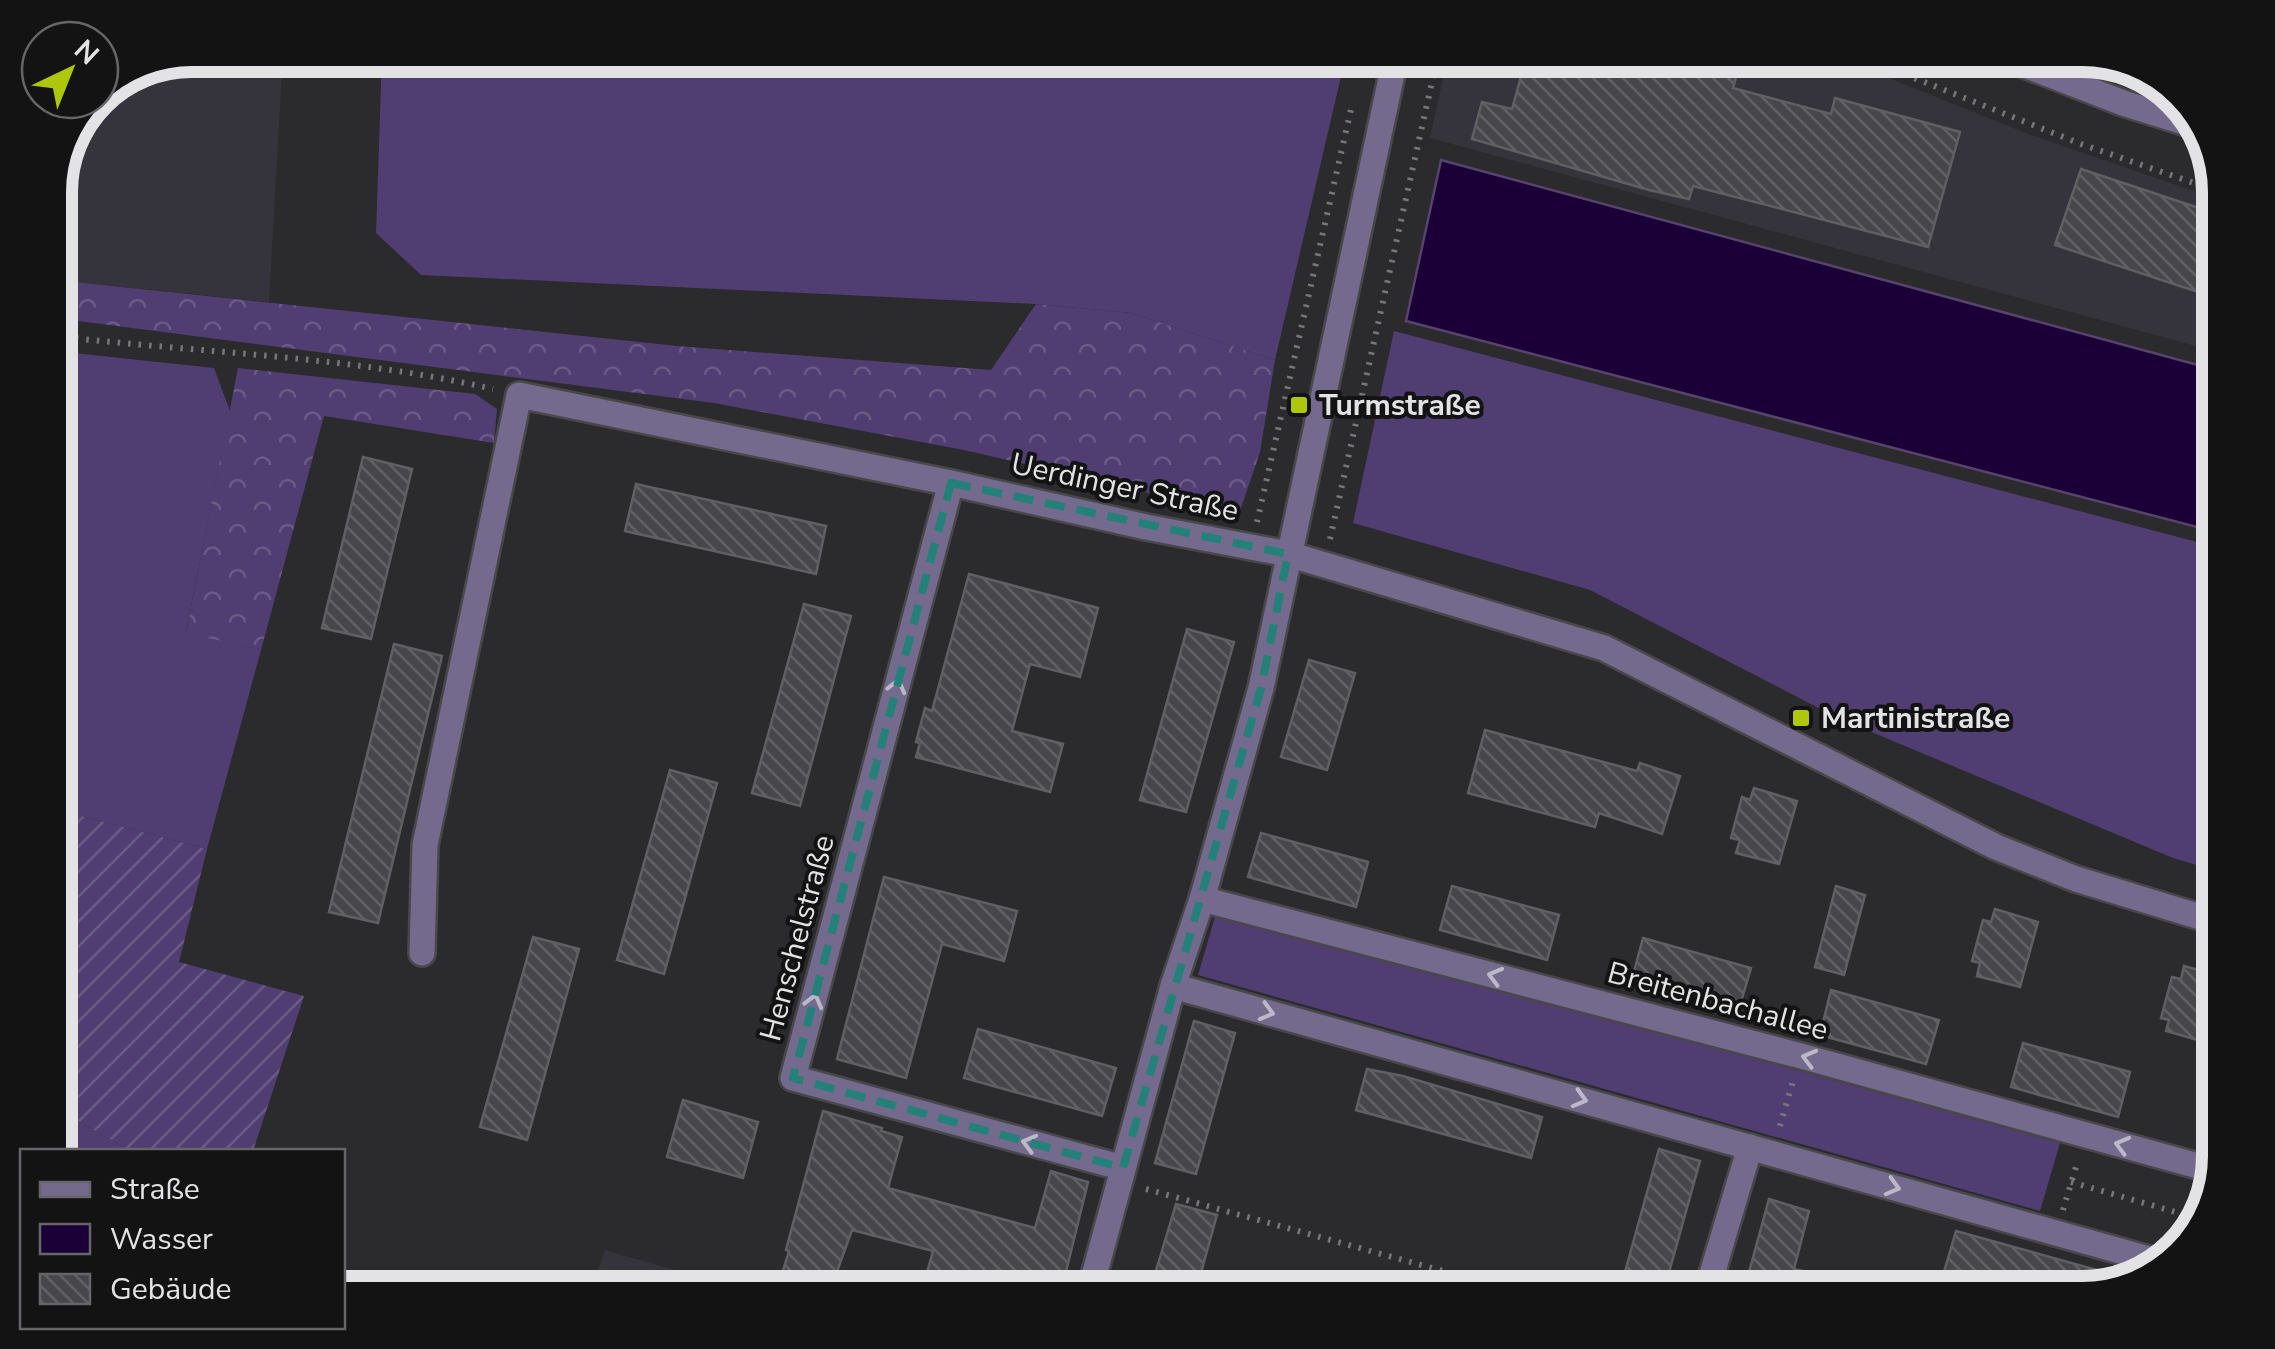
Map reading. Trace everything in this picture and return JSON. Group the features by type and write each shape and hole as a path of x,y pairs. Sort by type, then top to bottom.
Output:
{"street":[{"path":"1094,1276 1261,688 1392,72"},
{"path":"2043,72 2177,120"},
{"path":"422,952 425,845 519,395"},
{"name":"Uerdinger Straße","path":"519,395 951,483 1146,528 1288,554 1604,648 1996,847 2076,879 2202,918"},
{"name":"Henschelstraße","path":"951,483 793,1078 1121,1175"},
{"name":"Breitenbachallee","path":"1202,899 2201,1166"},
{"path":"1174,986 2145,1258"},
{"path":"1713,1276 1761,1150"}],"path":[{"path":"1356,83 1358,72"},
{"path":"1325,564 1434,72"},
{"path":"1899,72 2080,144 2202,186"},
{"path":"1252,546 1354,96"},
{"path":"73,338 333,363 448,378 519,395"},
{"path":"1761,1150 1800,1056"},
{"path":"2057,1233 2085,1134"},
{"path":"1121,1175 1465,1276"},
{"path":"2072,1182 2186,1215"}],"highlighted area":[{"path":"951,483 1288,554 1261,688 1123,1168 793,1078"}],"shaded area":[{"path":"282,72 269,302 73,282 73,185 85,140 97,120 120,120 120,98 169,75"},
{"path":"1444,72 1874,72 2031,135 2202,194 2202,348 1430,138"},
{"path":"605,1250 695,1276 596,1276"}],"green space":[{"path":"381,72 1342,72 1275,360 1131,313 1036,304 421,275 376,233"},
{"path":"73,282 677,346 991,370 1036,304 1131,313 1275,360 1260,452 1239,514 964,450 714,403 73,320"},
{"path":"1394,331 2202,543 2202,867 1838,718 1590,590 1353,523"},
{"path":"73,353 214,368 230,411 186,632 261,650 207,849 73,814"},
{"path":"238,368 475,394 497,409 494,443 324,416 261,650 186,633"},
{"path":"73,814 207,849 179,962 304,996 254,1149 127,1149 73,1118"},
{"path":"1217,910 2060,1143 2040,1211 1198,975"},
{"path":"73,1118 127,1149 73,1149"}],"water":[{"path":"1441,160 2202,366 2202,528 1406,321"}],"building":[{"path":"1522,72 1737,72 1733,88 1831,114 1835,98 1960,132 1928,247 1693,186 1689,199 1649,190 1472,139 1482,102 1512,109"},
{"path":"2081,169 2202,209 2202,293 2055,245"},
{"path":"363,457 412,469 371,639 322,628"},
{"path":"636,484 826,526 816,574 625,531"},
{"path":"969,574 1098,608 1080,677 1030,664 1012,731 1063,744 1050,792 916,757 925,708 932,711"},
{"path":"804,604 851,616 800,806 752,793"},
{"path":"1187,629 1234,642 1186,812 1140,800"},
{"path":"394,644 442,656 378,923 329,912"},
{"path":"1309,660 1355,673 1327,770 1281,757"},
{"path":"1485,730 1637,771 1640,763 1680,776 1662,834 1599,813 1595,827 1468,793"},
{"path":"670,770 717,783 664,974 617,960"},
{"path":"1754,788 1797,801 1779,864 1736,853 1740,840 1731,838 1742,797 1750,800"},
{"path":"1261,833 1368,862 1356,907 1248,877"},
{"path":"884,877 1017,911 1004,961 942,944 906,1078 837,1059"},
{"path":"1452,886 1559,915 1547,960 1440,930"},
{"path":"1836,886 1865,895 1844,975 1815,967"},
{"path":"1995,909 2038,922 2020,987 1977,976 1980,963 1972,961 1983,920 1991,922"},
{"path":"533,937 579,949 527,1140 480,1127"},
{"path":"1643,938 1751,968 1738,1012 1631,983"},
{"path":"2184,966 2202,971 2202,1041 2166,1031 2169,1020 2161,1018 2172,977 2181,979"},
{"path":"1831,990 1939,1020 1926,1064 1820,1035"},
{"path":"1194,1021 1235,1033 1196,1174 1155,1163"},
{"path":"978,1029 1116,1068 1102,1116 964,1078"},
{"path":"2023,1043 2130,1072 2118,1117 2011,1087"},
{"path":"1367,1069 1542,1117 1531,1158 1356,1110"},
{"path":"683,1100 758,1122 743,1178 667,1157"},
{"path":"823,1111 902,1137 888,1188 1035,1228 1051,1171 1088,1182 1065,1276 926,1276 933,1251 852,1230 835,1276 782,1274 789,1251 786,1250"},
{"path":"1659,1149 1700,1161 1668,1276 1624,1276"},
{"path":"1769,1199 1809,1211 1794,1269 1806,1272 1805,1276 1748,1276"},
{"path":"1176,1204 1217,1215 1200,1276 1154,1276"},
{"path":"1956,1231 2097,1270 2095,1275 2082,1276 1959,1276 1944,1272"}],"place":[{"name":"Turmstraße","path":"1299,405"},
{"name":"Martinistraße","path":"1801,718"}]}
